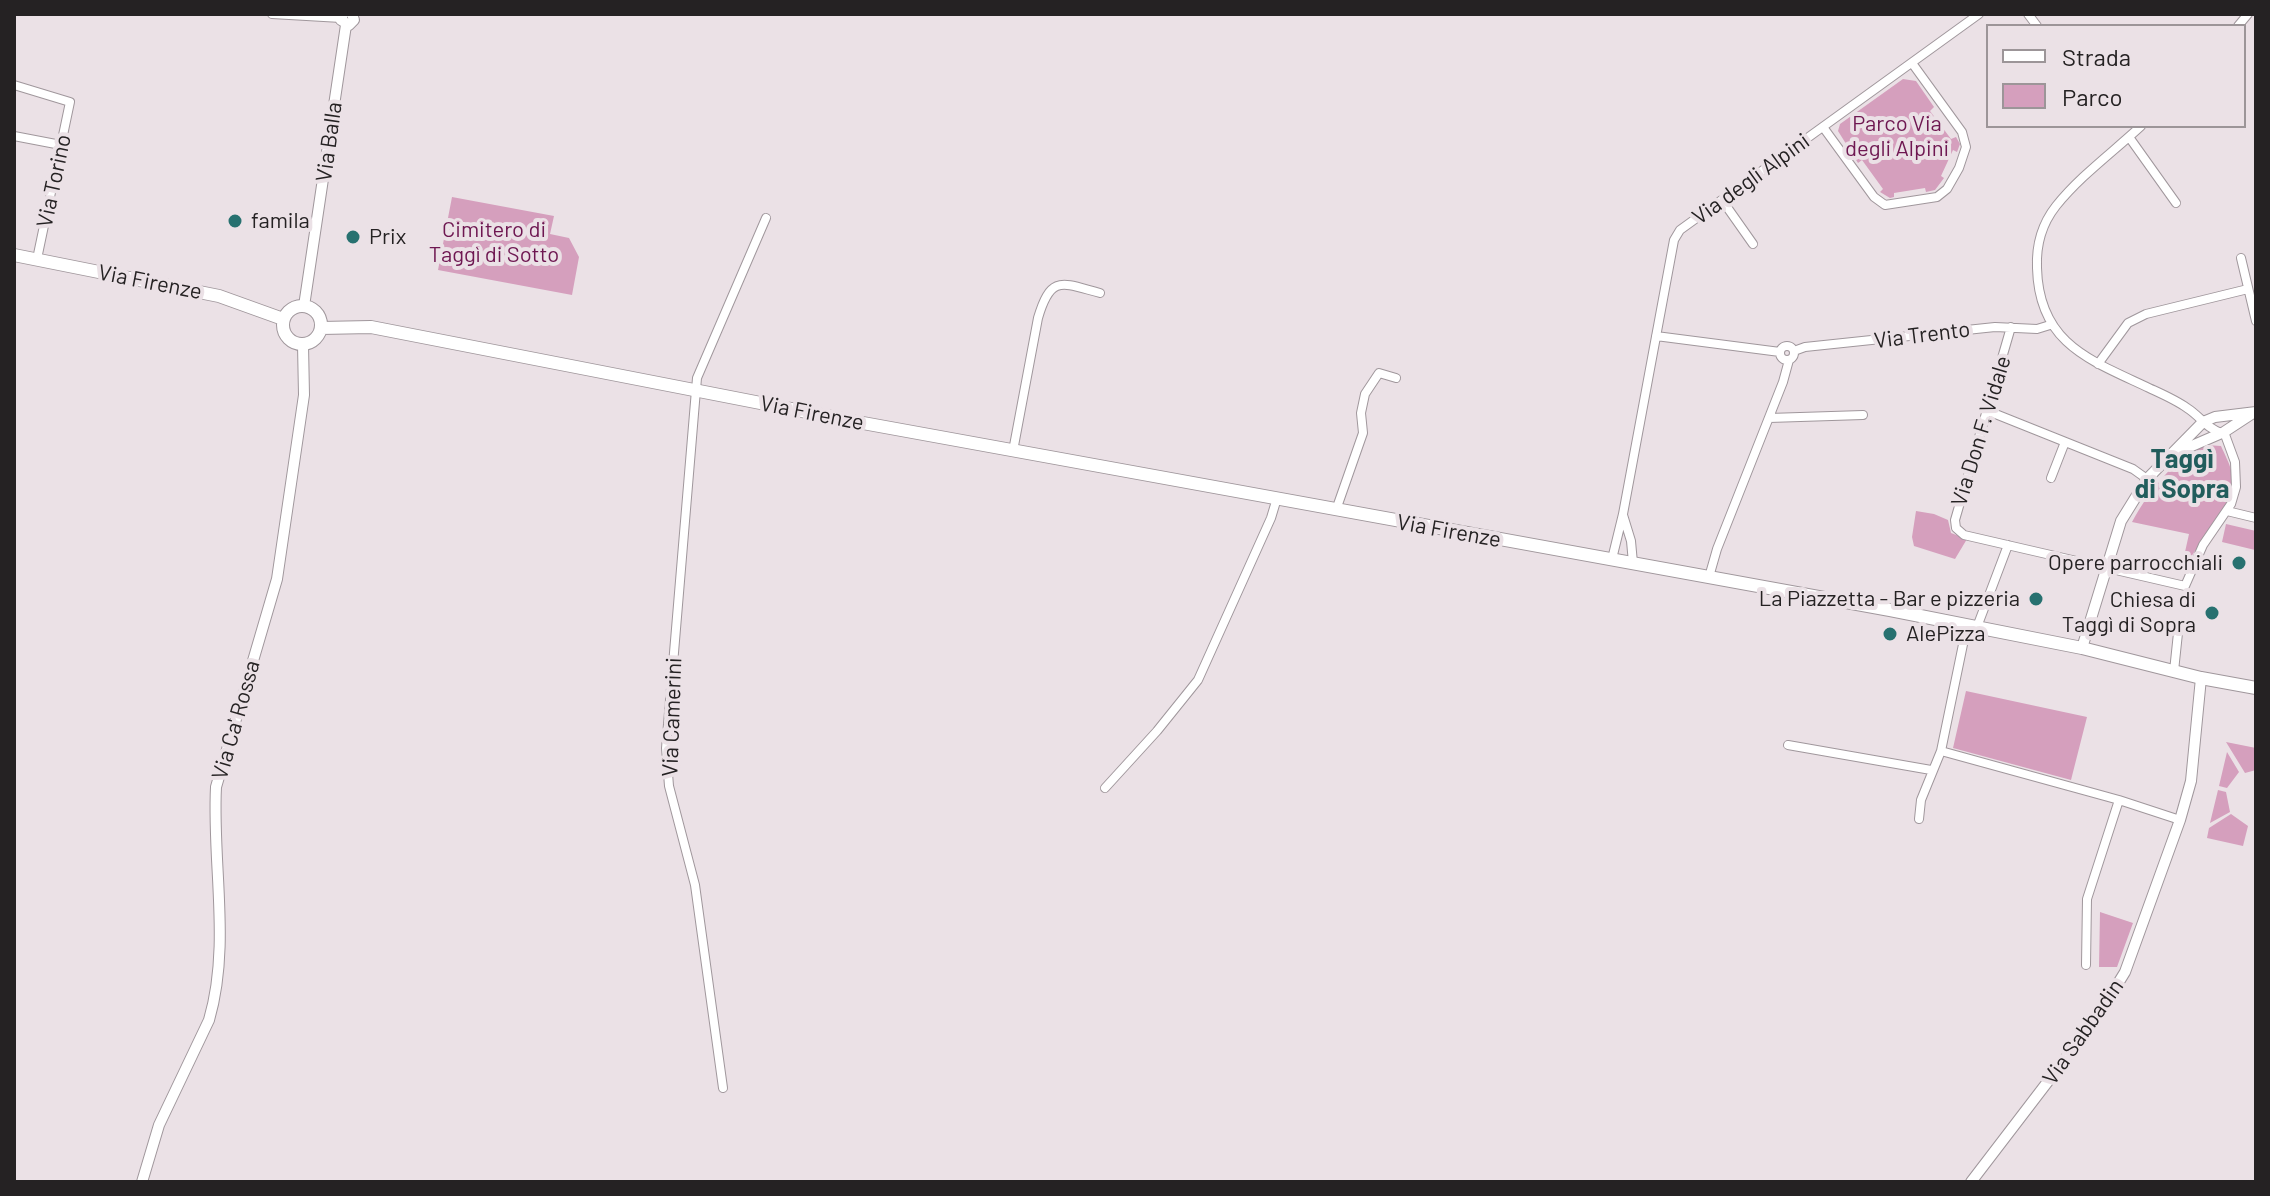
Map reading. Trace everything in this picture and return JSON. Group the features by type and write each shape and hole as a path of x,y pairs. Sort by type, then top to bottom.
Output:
{"main road":[{"name":"Via Firenze","path":"14,255 219,296 283,319"},
{"path":"304,306 319,316 321,328 316,338 303,345 295,344 286,336 283,319 291,309 304,306"},
{"name":"Via Firenze","path":"321,328 371,327 1013,451 1972,626 2256,688"}],"street":[{"path":"272,14 353,22 352,14"},
{"name":"Via degli Alpini","path":"1612,559 1623,515 1674,240 1680,230 1979,14"},
{"name":"Via Balla","path":"304,306 343,19"},
{"path":"1823,127 1874,197 1885,205 1925,200 1941,194 1959,168 1966,147 1962,132 1912,63"},
{"name":"Via Torino","path":"14,85 70,102 37,259"},
{"path":"2139,128 2056,206 2041,231 2036,253 2040,299 2050,325 2072,348 2098,364 2184,405 2205,424 2222,432 2236,470 2236,487 2227,511 2256,518"},
{"path":"14,136 61,145"},
{"path":"2129,137 2176,203"},
{"path":"1722,200 1753,244"},
{"path":"696,391 700,371 766,218"},
{"path":"2241,258 2256,321"},
{"path":"1013,451 1044,297 1053,286 1062,283 1100,293"},
{"path":"2098,364 2128,323 2146,314 2248,289"},
{"name":"Via Trento","path":"1656,336 1780,352 1787,346 1794,351 1805,347 1995,327 2037,329 2050,325"},
{"name":"Via Don F. Vidale","path":"2011,327 1955,524 1964,535 2185,586 2203,545 2227,511"},
{"name":"Via Ca' Rossa","path":"142,1182 159,1125 209,1020 214,1002 219,954 216,787 277,579 304,395 303,345"},
{"path":"1709,577 1794,351"},
{"path":"1780,352 1783,359 1789,360"},
{"path":"1336,510 1363,433 1361,413 1365,394 1379,373 1396,378"},
{"name":"Via Camerini","path":"696,391 666,769 695,885 723,1088"},
{"path":"1988,411 2133,469 2147,479"},
{"path":"2082,648 2121,521 2147,479 2215,417 2255,412"},
{"path":"2172,455 2222,432 2255,412"},
{"path":"1769,418 1863,415"},
{"path":"2187,448 2205,424"},
{"path":"2051,478 2065,442"},
{"path":"1105,788 1198,680 1271,518 1277,498"},
{"name":"Via degli Alpini","path":"1623,515 1631,541 1633,563"},
{"path":"1919,819 1921,800 1941,751 1972,626 2008,545"},
{"path":"2174,671 2178,633"},
{"name":"Via Sabbadin","path":"1971,1182 2111,998 2125,972 2191,781 2201,678"},
{"path":"1788,745 1931,770"},
{"path":"1941,751 2180,820"},
{"name":"Via Sabbadin","path":"2086,965 2087,899 2119,800"}],"green space":[{"name":"Parco Via degli Alpini","path":"1903,79 1916,81 1934,107 1930,111 1951,139 1956,137 1960,144 1957,152 1953,150 1941,176 1944,178 1935,190 1926,192 1925,188 1894,193 1894,197 1890,198 1880,192 1883,189 1862,160 1858,163 1838,131 1840,124"},
{"name":"Cimitero di Taggì di Sotto","path":"452,197 554,216 550,234 569,238 579,257 572,295 438,270"},
{"path":"2206,445 2221,446 2230,467 2232,483 2225,507 2188,562 2183,561 2189,534 2132,522 2163,477 2183,459"},
{"path":"1916,511 1948,520 1951,533 1967,539 1955,559 1914,546 1912,537"},
{"path":"2226,524 2256,531 2255,550 2222,542"},
{"path":"1966,691 2087,717 2071,780 1953,748"},
{"path":"2226,742 2256,748 2256,770 2245,773"},
{"path":"2227,752 2239,772 2227,788 2219,786"},
{"path":"2218,790 2226,792 2230,812 2210,823"},
{"path":"2231,814 2248,826 2243,846 2207,838 2209,828"},
{"path":"2100,912 2133,923 2117,967 2099,967"}],"place":[{"name":"famila","path":"235,221"},
{"name":"Prix","path":"353,237"},
{"name":"Opere parrocchiali","path":"2239,563"},
{"name":"La Piazzetta - Bar e pizzeria","path":"2036,599"},
{"name":"Chiesa di Taggì di Sopra","path":"2212,613"},
{"name":"AlePizza","path":"1890,634"}],"district":[{"name":"Taggì di Sopra","path":"2182,474"}]}
